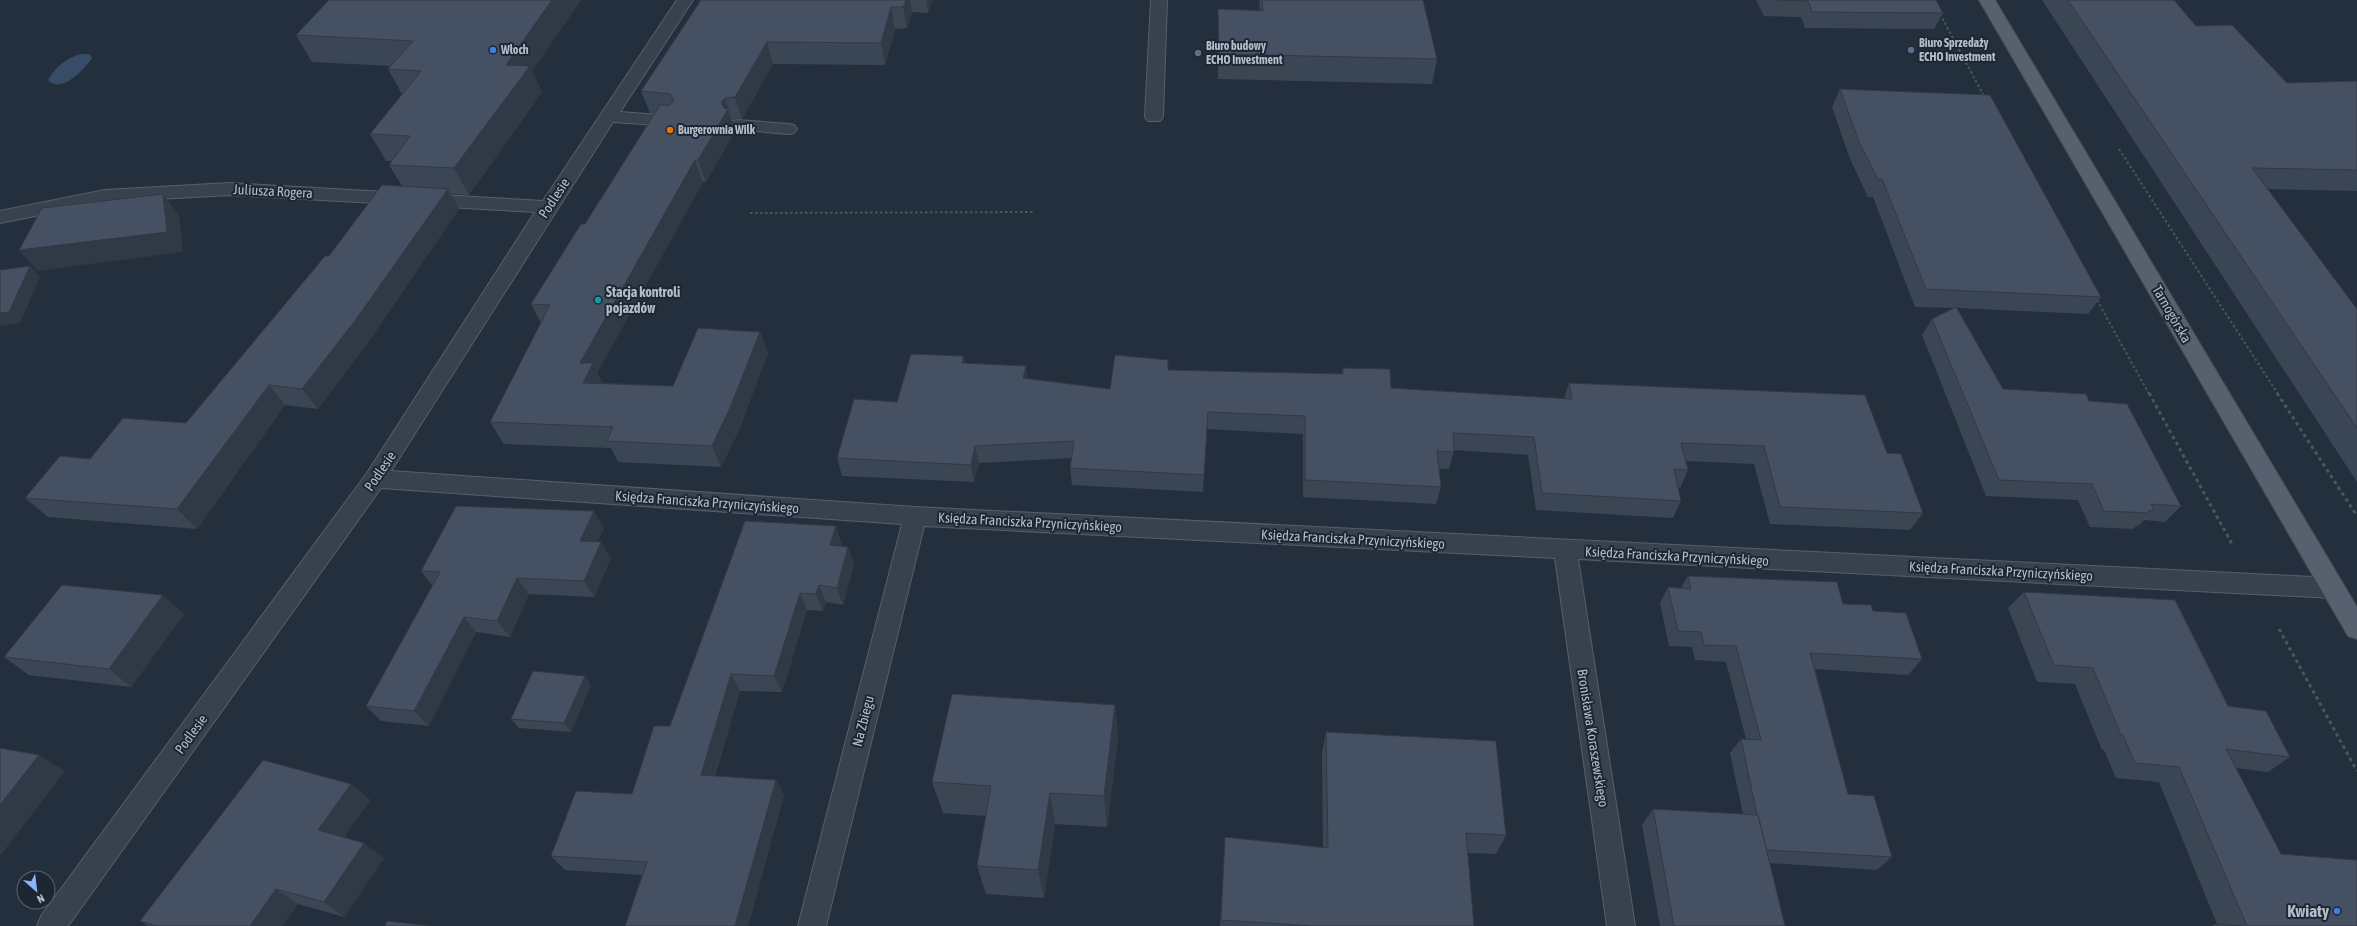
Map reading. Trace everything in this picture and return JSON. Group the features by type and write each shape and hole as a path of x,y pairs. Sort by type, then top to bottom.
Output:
{"main road":[{"name":"Tarnogórska","path":"1987,0 2357,629"}],"street":[{"name":"Podlesie","path":"51,926 375,479 548,207 685,0"},
{"path":"1154,117 1159,0"},
{"path":"608,116 672,121"},
{"path":"738,125 788,129"},
{"name":"Juliusza Rogera","path":"0,217 105,196 230,188 548,207"},
{"name":"Księdza Franciszka Przyniczyńskiego","path":"375,479 915,516 2332,588"},
{"name":"Na Zbiegu","path":"812,926 915,516"},
{"name":"Bronisława Koraszewskiego","path":"1565,550 1621,926"}],"path":[{"path":"1939,13 1986,98"},
{"path":"2118,147 2357,516"},
{"path":"750,213 1033,212"},
{"path":"2094,294 2233,546"},
{"path":"2279,630 2357,771"}],"water":[{"path":"81,54 89,54 92,58 74,78 61,84 56,84 48,80 62,63"}],"building":[{"path":"329,0 552,0 506,65 530,66 454,168 389,165 410,136 370,134 421,71 388,69 413,41 296,35"},
{"path":"701,0 906,0 903,7 891,7 881,43 767,42 735,97 725,98 721,102 724,108 728,109 698,160 695,160 580,363 593,363 583,383 673,386 698,328 760,332 730,408 712,446 607,441 613,427 490,422 550,305 531,304 581,224 585,224 660,105 670,105 674,100 670,94 641,91"},
{"path":"1262,0 1423,0 1437,59 1219,54 1218,9 1263,11"},
{"path":"1778,0 1936,0 1943,13 1812,12 1808,1"},
{"path":"2068,0 2174,0 2196,26 2232,25 2287,83 2357,81 2357,170 2252,168 2357,309 2357,428"},
{"path":"1840,89 1990,95 2101,297 1926,289 1882,179 1878,179 1859,142"},
{"path":"382,185 448,189 357,318 302,389 269,385 177,509 25,498 60,456 90,459 123,418 186,423 325,256 329,256"},
{"path":"163,194 167,232 19,250 42,208"},
{"path":"30,266 9,312 0,313 0,270"},
{"path":"1956,307 2003,389 2086,394 2089,401 2127,404 2181,506 2151,504 2154,510 2148,511 2148,513 2104,511 2092,484 1999,480 1932,319"},
{"path":"911,354 963,356 962,363 1026,366 1023,378 1110,389 1115,355 1168,360 1168,370 1343,374 1343,368 1390,369 1391,388 1572,399 1569,383 1865,395 1887,453 1901,454 1923,513 1780,507 1764,446 1681,443 1688,470 1674,469 1681,501 1542,493 1534,437 1453,433 1454,452 1437,451 1441,487 1305,480 1305,416 1208,412 1204,475 1070,468 1074,441 975,446 971,465 837,458 854,399 897,402"},
{"path":"456,506 594,511 580,541 601,542 584,581 517,578 497,621 464,617 414,711 366,706 440,572 421,571"},
{"path":"745,521 836,526 830,545 848,547 837,588 819,585 816,594 800,593 774,676 731,674 701,775 776,780 735,926 625,926 647,862 551,856 576,791 632,794 654,726 670,726"},
{"path":"1688,576 1837,582 1843,604 1871,605 1873,611 1906,613 1922,659 1810,653 1848,794 1874,796 1892,857 1766,850 1741,739 1761,740 1736,646 1704,645 1701,632 1678,631 1668,587 1691,589"},
{"path":"62,585 163,595 109,669 4,657"},
{"path":"2024,592 2175,600 2228,706 2266,711 2290,757 2226,749 2281,854 2357,860 2357,926 2247,926 2179,767 2135,763 2123,735 2121,735 2093,668 2054,665"},
{"path":"533,671 585,676 564,723 511,719"},
{"path":"952,694 1115,705 1104,796 1050,793 1038,870 977,866 991,786 932,782"},
{"path":"1326,732 1496,741 1506,835 1466,833 1474,926 1313,926 1221,920 1225,837 1328,848"},
{"path":"0,748 39,755 0,805"},
{"path":"263,760 351,784 318,830 364,843 324,902 276,889 250,926 156,926 140,921"},
{"path":"1653,809 1758,815 1785,926 1674,926"},
{"path":"387,921 431,926 385,926"},
{"path":"2216,924 2243,926 2217,926"}],"place":[{"name":"Włoch","path":"493,50"},
{"name":"Biuro Sprzedaży ECHO Investment","path":"1911,50"},
{"name":"Biuro budowy ECHO Investment","path":"1198,53"},
{"name":"Burgerownia Wilk","path":"670,130"},
{"name":"Stacja kontroli pojazdów","path":"598,300"},
{"name":"Kwiaty","path":"2337,911"}]}
